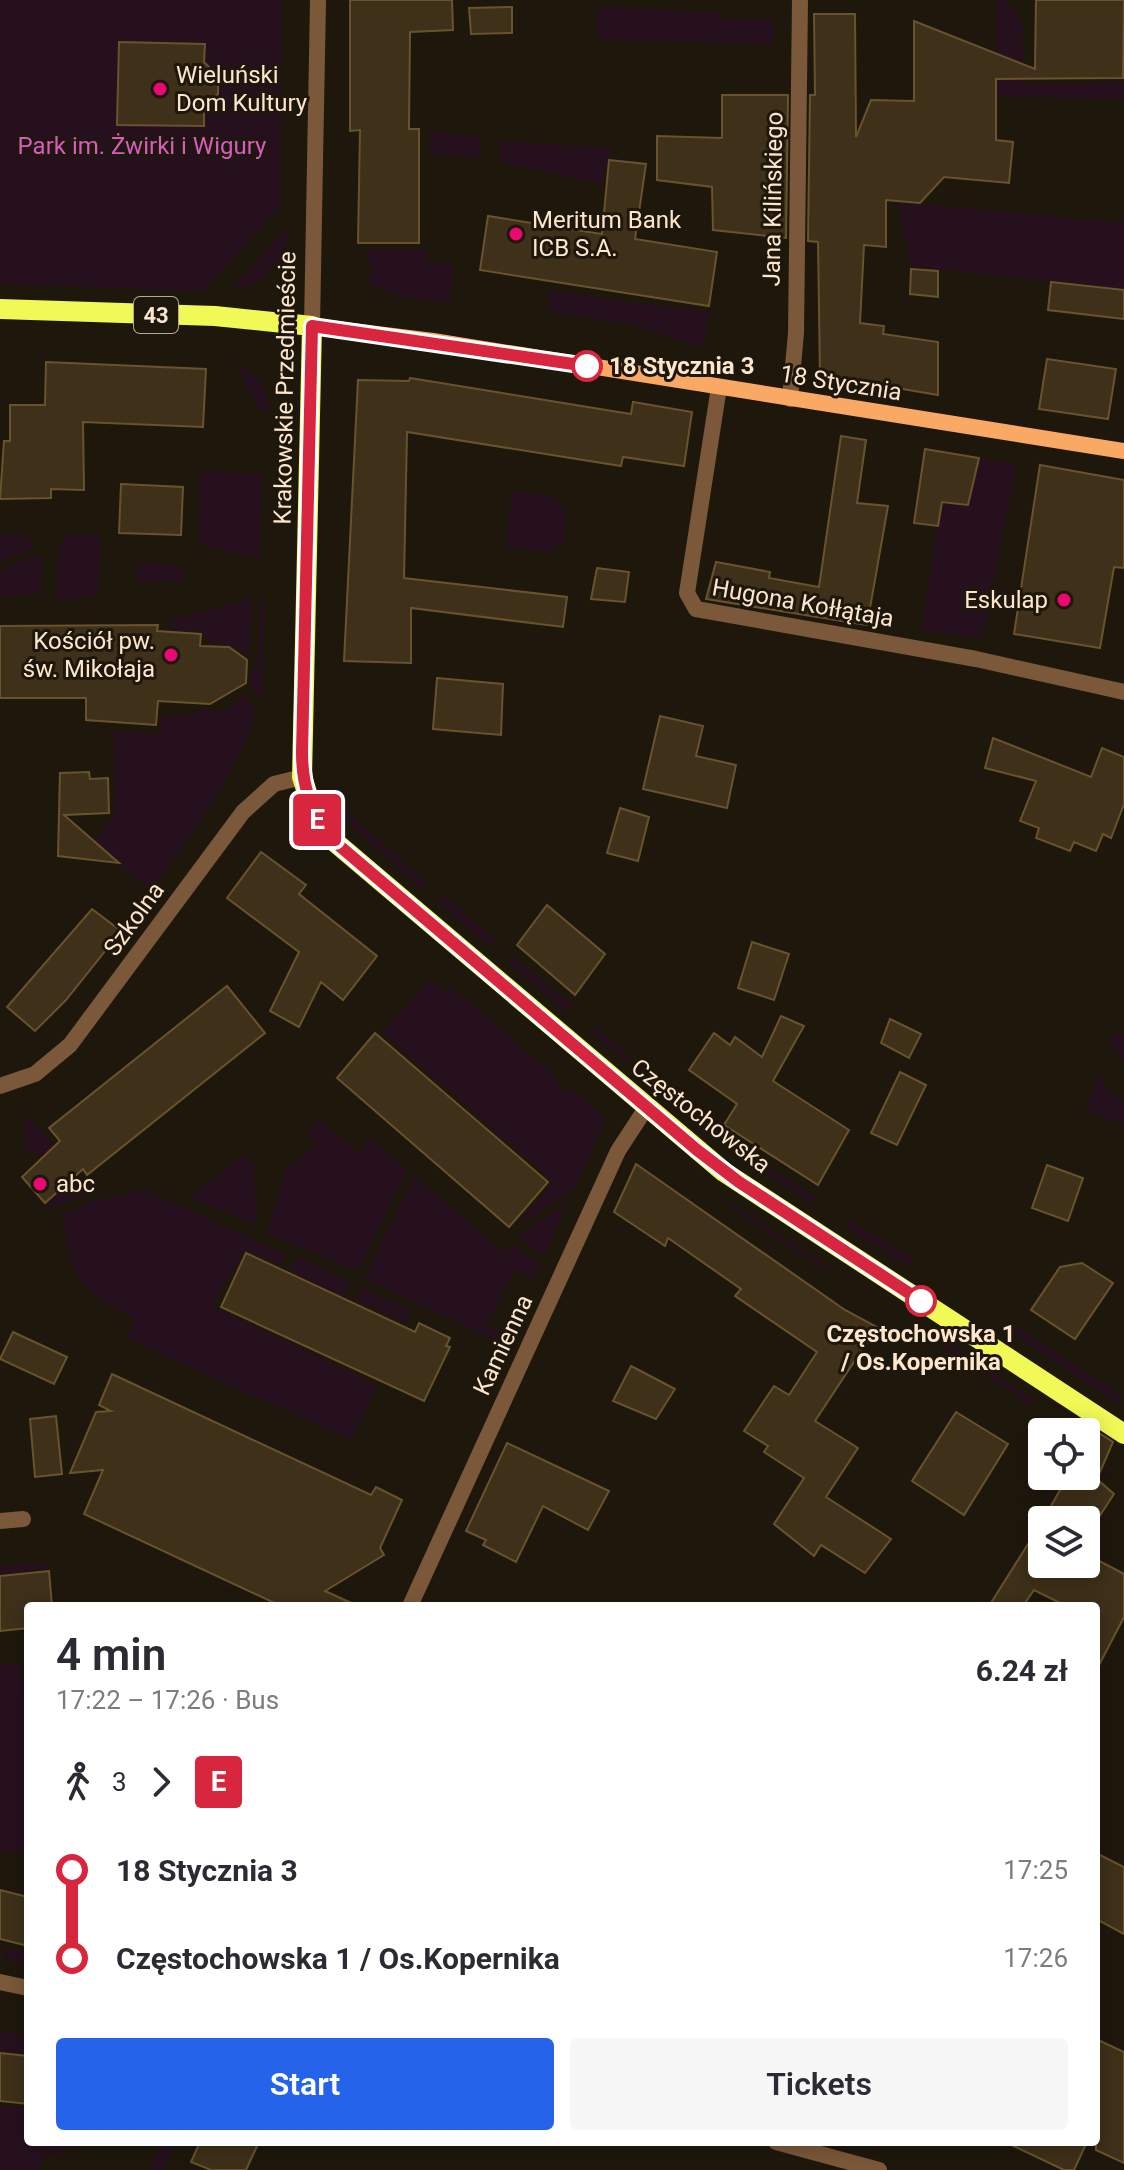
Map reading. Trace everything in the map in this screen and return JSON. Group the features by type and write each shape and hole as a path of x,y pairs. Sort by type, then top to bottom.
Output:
{"main road":[{"name":"43","path":"0,309 205,316 312,326"},
{"name":"18 Stycznia","path":"312,326 1124,451"},
{"name":"Krakowskie Przedmieście","path":"302,777 312,326"},
{"name":"Częstochowska","path":"302,777 312,808 329,837 724,1172 1124,1434"}],"street":[{"name":"Krakowskie Przedmieście","path":"312,326 318,0"},
{"name":"Jana Kilińskiego","path":"790,399 796,333 800,0"},
{"name":"Hugona Kołłątaja","path":"719,387 687,593 696,609 976,659 1124,692"},
{"name":"Szkolna","path":"0,1086 35,1074 70,1045 243,812 274,784 302,777"},
{"name":"Kamienna","path":"412,1602 618,1151 646,1108"},
{"path":"0,1521 23,1519"},
{"path":"0,1982 24,1987"},
{"path":"791,2146 879,2170"}],"green space":[{"name":"Park im. Żwirki i Wigury","path":"0,0 282,0 280,206 203,291 0,284"},
{"path":"997,0 1005,0 1023,23 1022,85 1124,82 1124,99 996,96"},
{"path":"598,7 718,12 720,19 774,19 773,44 597,39"},
{"path":"430,131 481,138 479,159 429,153"},
{"path":"502,141 611,148 602,183 499,162"},
{"path":"898,202 1124,223 1124,289 911,266"},
{"path":"288,231 277,262 263,278 232,289 283,232"},
{"path":"369,249 427,250 427,262 453,264 449,303 406,298 376,287 368,280 375,265 369,264"},
{"path":"551,291 709,312 704,344 699,346 626,323 547,311"},
{"path":"234,361 259,380 271,409 259,410"},
{"path":"979,458 1016,464 982,639 921,629 942,502 968,505"},
{"path":"201,471 262,474 260,559 198,544"},
{"path":"513,490 555,498 566,512 564,540 551,552 505,547"},
{"path":"0,533 28,536 33,548 0,562"},
{"path":"68,534 101,535 97,596 57,601 57,551"},
{"path":"34,556 42,557 40,594 0,596 0,570"},
{"path":"143,562 178,567 182,569 183,581 138,582 136,567"},
{"path":"260,598 264,599 262,701 250,686 250,671 258,666"},
{"path":"253,599 248,657 236,646 210,644 202,631 172,630 171,620"},
{"path":"244,694 256,712 236,760 196,826 150,890 96,841 115,812 113,731 160,734 162,716 195,715 198,710 229,710"},
{"path":"337,803 427,883 422,889 354,828"},
{"path":"444,895 497,942 489,945 438,902"},
{"path":"510,955 574,1007 566,1011 508,962"},
{"path":"430,980 445,992 451,987 556,1077 554,1081 567,1092 570,1088 606,1119 574,1190 515,1227 554,1182 382,1032"},
{"path":"595,1027 631,1058 625,1061 593,1034"},
{"path":"1112,1034 1124,1036 1124,1059 1109,1042"},
{"path":"641,1067 705,1123 699,1124 640,1072"},
{"path":"1099,1072 1107,1091 1124,1101 1124,1124 1085,1110"},
{"path":"29,1117 72,1168 25,1149 24,1124"},
{"path":"320,1119 358,1153 371,1139 407,1170 358,1270 267,1234 286,1169 316,1145 307,1130"},
{"path":"722,1136 817,1199 809,1201 721,1142"},
{"path":"243,1156 254,1163 256,1225 190,1197"},
{"path":"35,1164 80,1181 90,1193 51,1208 45,1203 59,1190"},
{"path":"414,1176 503,1252 515,1245 540,1265 534,1279 514,1270 486,1325 508,1336 504,1344 365,1279"},
{"path":"145,1190 285,1254 282,1264 244,1250 212,1306 377,1385 351,1440 126,1338 135,1319 99,1299 80,1280 69,1254 62,1214 90,1202"},
{"path":"568,1202 546,1252 539,1253 518,1236"},
{"path":"729,1202 829,1268 829,1273 724,1203"},
{"path":"849,1219 913,1259 909,1266 848,1228"},
{"path":"297,1257 350,1281 343,1297 290,1272"},
{"path":"361,1288 410,1310 405,1323 356,1300"},
{"path":"1015,1325 1122,1396 1117,1403 1013,1333"},
{"path":"948,1344 1033,1400 1034,1407 943,1347"},
{"path":"43,1562 49,1569 0,1575 0,1566"},
{"path":"19,1663 24,1696 24,1852 0,1851 0,1664"},
{"path":"6,1948 24,1952 24,1965 4,1959"},
{"path":"0,2031 24,2036 24,2054 0,2051"},
{"path":"0,2106 24,2109 24,2146 79,2146 46,2155 37,2170 0,2170"},
{"path":"161,2146 174,2146 162,2170 149,2170"}],"building":[{"path":"350,0 452,0 453,30 410,32 409,129 419,129 419,243 358,243 360,130 350,131"},
{"path":"1036,0 1124,0 1123,78 996,79 996,140 1013,142 1009,183 944,177 920,203 886,200 886,247 864,245 860,323 884,326 883,334 938,342 938,395 820,375 818,242 808,241 810,95 815,95 814,14 855,14 856,137 871,100 914,101 914,21 1035,69"},
{"path":"512,7 512,33 471,34 469,8"},
{"name":"Wieluński Dom Kultury","path":"119,42 205,44 204,62 218,76 218,94 204,107 204,126 117,125"},
{"path":"722,95 788,95 786,238 713,230 712,187 657,180 657,136 722,138"},
{"path":"609,160 646,164 635,239 717,252 709,306 480,270 488,216 602,234"},
{"path":"911,269 938,271 938,297 910,294"},
{"path":"1051,282 1124,290 1124,319 1048,310"},
{"path":"1047,359 1116,369 1108,419 1039,409"},
{"path":"46,362 206,369 203,427 83,422 84,490 51,489 51,498 0,499 4,441 10,441 10,405 45,405"},
{"path":"410,378 631,414 633,402 692,412 684,466 623,457 621,466 407,432 404,578 567,597 563,627 411,608 411,663 344,661 358,380 409,381"},
{"path":"841,436 866,440 857,503 888,506 867,625 706,599 716,562 770,572 769,578 819,587"},
{"path":"925,449 979,458 968,505 942,502 938,526 914,523"},
{"path":"1040,465 1124,480 1124,568 1114,567 1100,648 1014,634"},
{"path":"121,484 183,487 181,535 119,533"},
{"path":"597,568 629,572 625,602 591,599"},
{"path":"158,625 157,631 201,634 200,646 229,647 247,660 246,683 210,704 158,701 156,725 86,720 86,698 0,698 0,626"},
{"path":"437,678 503,684 501,735 433,729"},
{"path":"660,716 703,726 696,756 736,765 727,808 643,789"},
{"path":"993,738 1091,777 1102,748 1124,757 1124,804 1111,838 1103,834 1096,851 1074,842 1070,851 1036,838 1039,828 1020,821 1036,781 985,768"},
{"path":"89,772 90,779 108,778 109,813 64,815 119,863 58,856 60,773"},
{"path":"620,808 649,817 638,861 607,853"},
{"path":"261,852 306,885 299,894 377,956 343,1000 321,982 299,1027 270,1011 299,952 227,898"},
{"path":"547,905 605,954 575,995 517,945"},
{"path":"92,909 121,931 66,1000 35,1031 7,1007"},
{"path":"752,942 789,954 774,1000 738,988"},
{"path":"227,986 265,1033 87,1175 83,1169 45,1203 22,1177 60,1141 49,1128"},
{"path":"781,1016 804,1026 773,1081 849,1130 818,1185 724,1125 737,1104 689,1070 714,1033 730,1045 735,1037 762,1057"},
{"path":"890,1019 921,1034 909,1058 881,1043"},
{"path":"375,1033 548,1182 509,1227 337,1078"},
{"path":"900,1072 926,1085 897,1145 871,1133"},
{"path":"636,1164 845,1310 877,1327 815,1421 858,1448 826,1497 891,1539 865,1573 821,1545 814,1556 774,1524 804,1478 764,1452 768,1446 744,1431 774,1386 789,1395 817,1352 735,1296 741,1289 668,1238 665,1246 614,1212"},
{"path":"1047,1165 1083,1178 1068,1221 1032,1208"},
{"path":"246,1253 415,1332 419,1323 450,1338 446,1346 450,1347 424,1401 221,1307"},
{"path":"1082,1263 1113,1283 1075,1339 1031,1310 1060,1267"},
{"path":"13,1332 67,1357 54,1384 0,1359"},
{"path":"631,1366 675,1389 656,1419 613,1401"},
{"path":"112,1374 371,1495 376,1487 402,1500 380,1548 384,1555 325,1591 349,1602 272,1602 84,1514 103,1470 70,1473 96,1412 111,1411 99,1405"},
{"path":"956,1412 1008,1444 964,1515 912,1481"},
{"path":"56,1416 62,1474 35,1477 30,1419"},
{"path":"1100,1434 1113,1442 1100,1472"},
{"path":"507,1443 609,1491 588,1530 543,1506 516,1562 483,1545 486,1540 466,1531"},
{"path":"1100,1482 1114,1494 1100,1515 1100,1506 1051,1506 1060,1490 1100,1490"},
{"path":"1028,1544 1028,1578 1100,1578 1100,1561 1124,1574 1124,1617 1100,1663 1100,1602 1058,1602 1034,1590 1026,1602 992,1602"},
{"path":"49,1571 52,1602 24,1602 24,1628 0,1631 0,1576"},
{"path":"1100,1855 1124,1867 1124,1934 1100,1921"},
{"path":"0,1890 24,1896 24,1945 0,1939"},
{"path":"1100,2041 1124,2052 1124,2163 1096,2150 1096,2146 1100,2146"},
{"path":"0,2053 24,2056 24,2104 0,2101"},
{"path":"198,2146 257,2146 246,2170 211,2170 191,2162"},
{"path":"1013,2146 1085,2146 1074,2170 1064,2170"}],"bus line":[{"name":"E","path":"587,366 433,341 312,326 302,752 305,790 318,822 329,837 697,1150 724,1172 921,1301"}],"place":[{"name":"Wieluński Dom Kultury","path":"160,89"},
{"name":"Meritum Bank ICB S.A.","path":"516,234"},
{"name":"18 Stycznia 3","path":"587,366"},
{"name":"Eskulap","path":"1064,600"},
{"name":"Kościół pw. św. Mikołaja","path":"171,655"},
{"name":"abc","path":"40,1184"},
{"name":"Częstochowska 1 / Os.Kopernika","path":"921,1301"}]}
